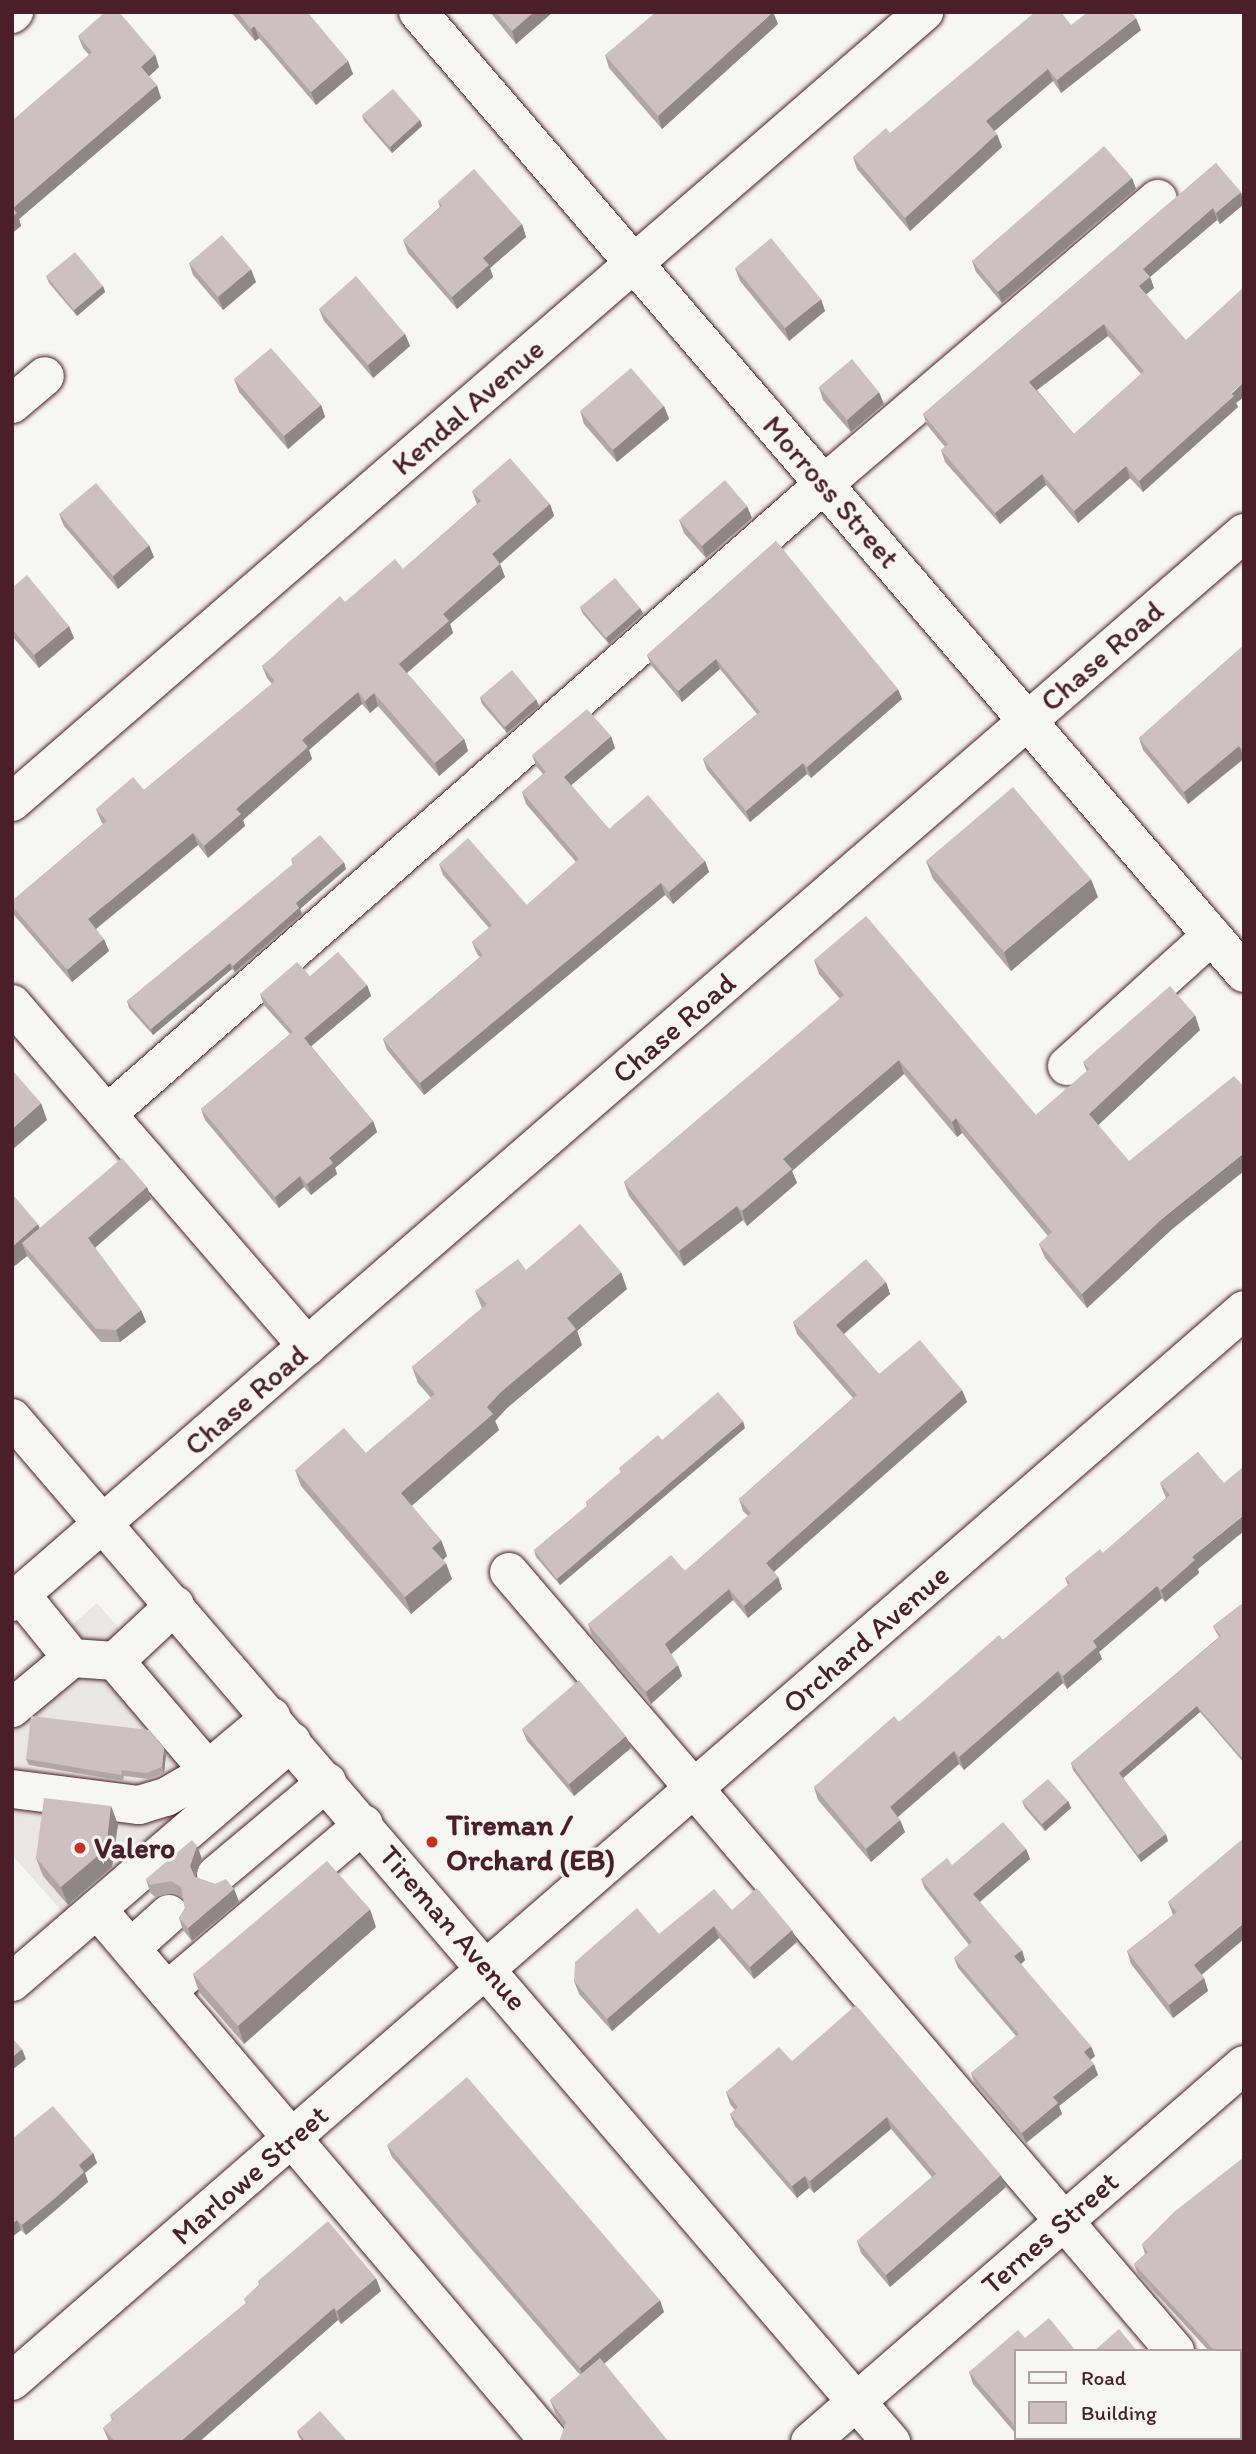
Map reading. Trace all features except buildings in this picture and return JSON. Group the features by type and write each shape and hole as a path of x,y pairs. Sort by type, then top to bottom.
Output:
{"street":[{"name":"Kendal Avenue","path":"12,802 923,12"},
{"name":"Morross Street","path":"437,19 634,264 1244,973"},
{"path":"107,1114 824,484 1158,199"},
{"path":"12,404 46,376"},
{"name":"Chase Road","path":"17,1598 1244,533"},
{"path":"1067,1066 1212,935"},
{"path":"12,1004 307,1346"},
{"name":"Orchard Avenue","path":"488,1969 1244,1310"},
{"name":"Tireman Avenue","path":"12,1418 364,1824 891,2442"},
{"path":"509,1572 1173,2349"},
{"path":"17,1598 72,1658 115,1661 208,1770"},
{"path":"115,1661 175,1605"},
{"path":"12,1708 72,1658"},
{"path":"12,1789 139,1805 166,1797 281,1729"},
{"path":"12,1982 97,1909 281,1729"},
{"path":"216,1875 327,1782"},
{"path":"167,1991 364,1824"},
{"path":"97,1909 550,2442"},
{"path":"131,1948 169,1914"},
{"name":"Marlowe Street","path":"12,2381 488,1969"},
{"name":"Ternes Street","path":"810,2442 1244,2065"}],"shaded area":[{"path":"97,1603 240,1768 69,1919 12,1855 12,1677"}],"place":[{"name":"Tireman / Orchard (EB)","path":"432,1842"},
{"name":"Valero","path":"80,1848"}]}
